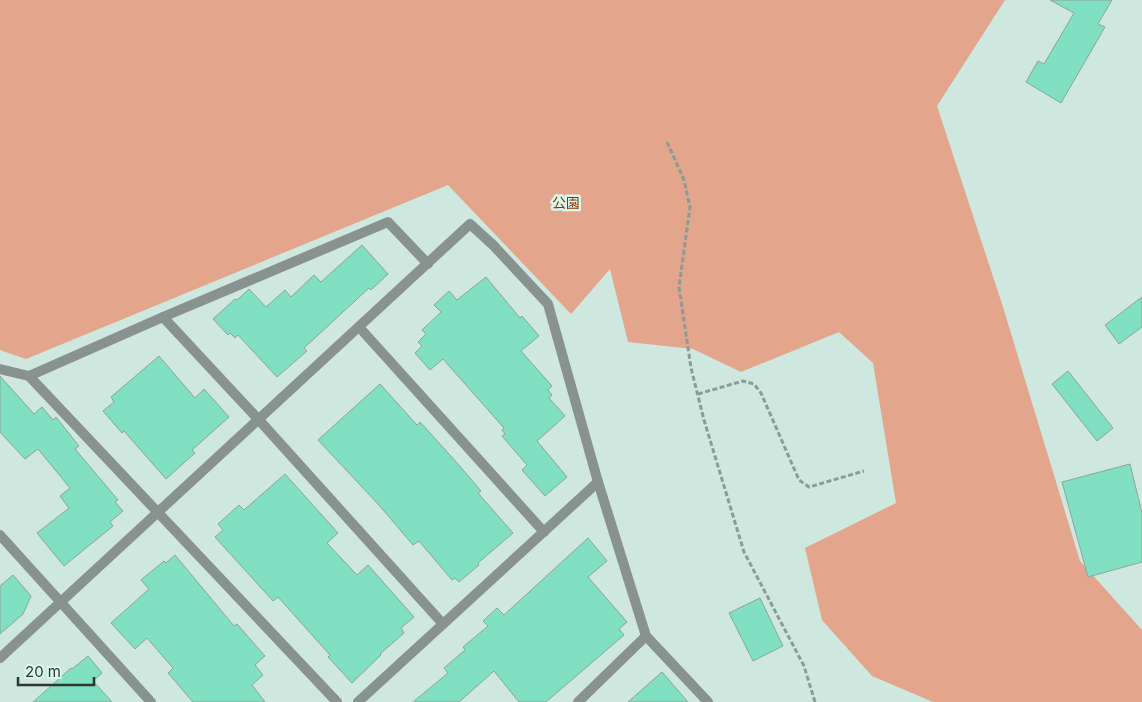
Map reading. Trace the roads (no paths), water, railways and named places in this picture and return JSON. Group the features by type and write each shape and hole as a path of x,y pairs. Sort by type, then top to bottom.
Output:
{"street":[{"path":"29,376 388,222 428,264"},
{"path":"0,658 470,224 548,304 598,482 646,636 708,702"},
{"path":"163,317 259,420 443,624"},
{"path":"360,327 544,532"},
{"path":"0,368 29,376 337,702"},
{"path":"358,702 598,482"},
{"path":"0,535 151,702"},
{"path":"578,702 646,636"}],"park label":[{"name":"公園","path":"566,202"}]}
